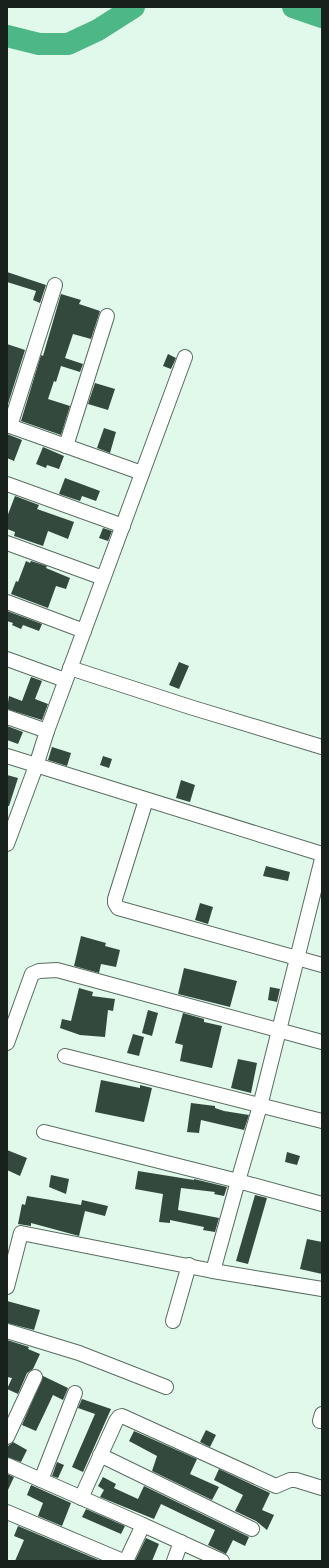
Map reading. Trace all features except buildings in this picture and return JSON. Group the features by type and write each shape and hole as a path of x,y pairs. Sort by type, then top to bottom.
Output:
{"street":[{"path":"55,285 8,425 142,473"},
{"path":"66,446 107,316"},
{"path":"7,844 36,766 47,731 185,357"},
{"path":"7,484 123,526"},
{"path":"7,543 104,578"},
{"path":"7,602 84,630"},
{"path":"7,659 190,707 322,748"},
{"path":"7,717 47,731"},
{"path":"7,756 322,854"},
{"path":"146,800 118,888 115,899 116,906 121,910 322,965"},
{"path":"212,1271 260,1106 322,859"},
{"path":"7,1043 32,974 39,971 57,970 322,1042"},
{"path":"65,1056 322,1121"},
{"path":"44,1132 238,1181 322,1204"},
{"path":"7,1287 21,1233 189,1265 212,1271 322,1289"},
{"path":"173,1321 189,1265"},
{"path":"7,1331 79,1353 166,1387"},
{"path":"7,1437 35,1377"},
{"path":"41,1480 74,1393"},
{"path":"81,1498 116,1421 122,1416 276,1486 290,1480 296,1480 322,1488"},
{"path":"100,1455 252,1528"},
{"path":"7,1465 222,1561"},
{"path":"7,1512 123,1561"},
{"path":"126,1561 143,1525"},
{"path":"174,1561 181,1542"}],"waterway":[{"path":"7,36 39,44 68,44 98,30 134,7"},
{"path":"293,7 322,17"}]}
